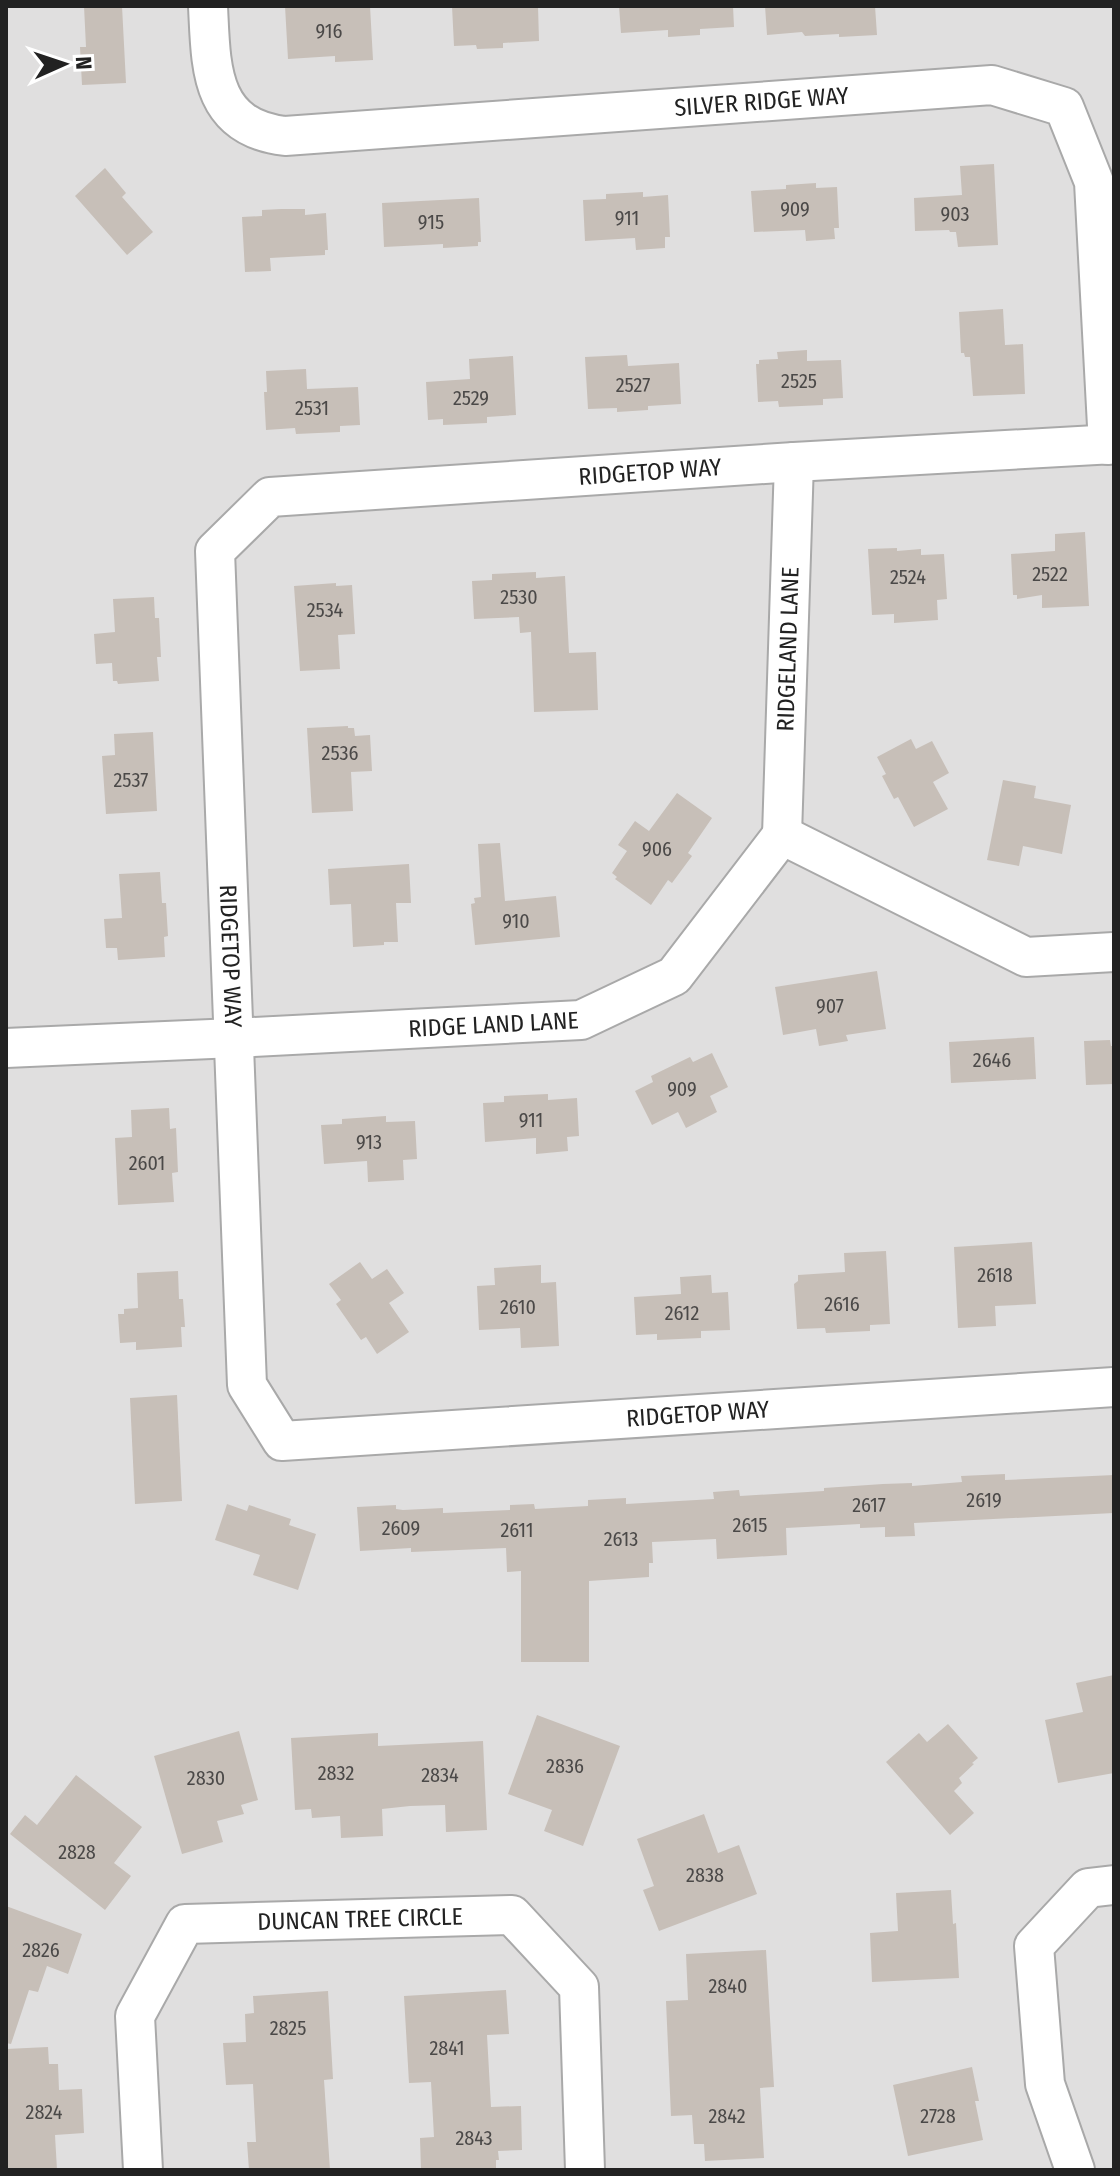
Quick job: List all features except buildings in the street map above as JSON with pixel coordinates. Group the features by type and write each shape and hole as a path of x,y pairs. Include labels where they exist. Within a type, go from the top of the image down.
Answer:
{"street":[{"name":"SILVER RIDGE WAY","path":"208,6 210,61 219,91 227,105 246,125 285,136 992,85 1064,107 1094,182 1111,445"},
{"name":"RIDGETOP WAY","path":"1111,445 794,462 270,497 215,551 247,1385 282,1441 1114,1387"},
{"name":"RIDGELAND LANE","path":"782,835 794,462"},
{"path":"782,835 1026,957 1114,952"},
{"name":"RIDGE LAND LANE","path":"6,1048 581,1020 674,976 782,835"},
{"path":"1075,2170 1045,2084 1034,1946 1088,1888 1114,1885"},
{"name":"DUNCAN TREE CIRCLE","path":"143,2170 135,2016 185,1924 512,1915 579,1987 585,2170"}],"shaded area":[{"path":"6,6 189,6 196,81 210,112 222,126 990,102 1049,120 1075,186 1089,429 268,480 201,540 215,1023 6,1031"},
{"path":"227,6 1114,6 1114,218 1082,101 286,119 257,112 243,96 229,59"},
{"path":"1114,461 1114,935 1031,940 801,826 813,478"},
{"path":"775,480 764,830 661,963 575,1004 252,1021 234,557 278,513"},
{"path":"788,857 1114,969 1114,1370 293,1423 266,1380 253,1054 581,1036"},
{"path":"216,1056 266,1448 1114,1403 1114,1868 1020,1936 1056,2170 603,2170 598,1987 527,1905 184,1908 116,2017 124,2170 6,2170 6,1064"},
{"path":"1114,1902 1114,2170 1095,2170 1063,2081 1053,1952 1097,1904"},
{"path":"503,1932 561,1993 566,2170 161,2170 154,2019 196,1941"}]}
